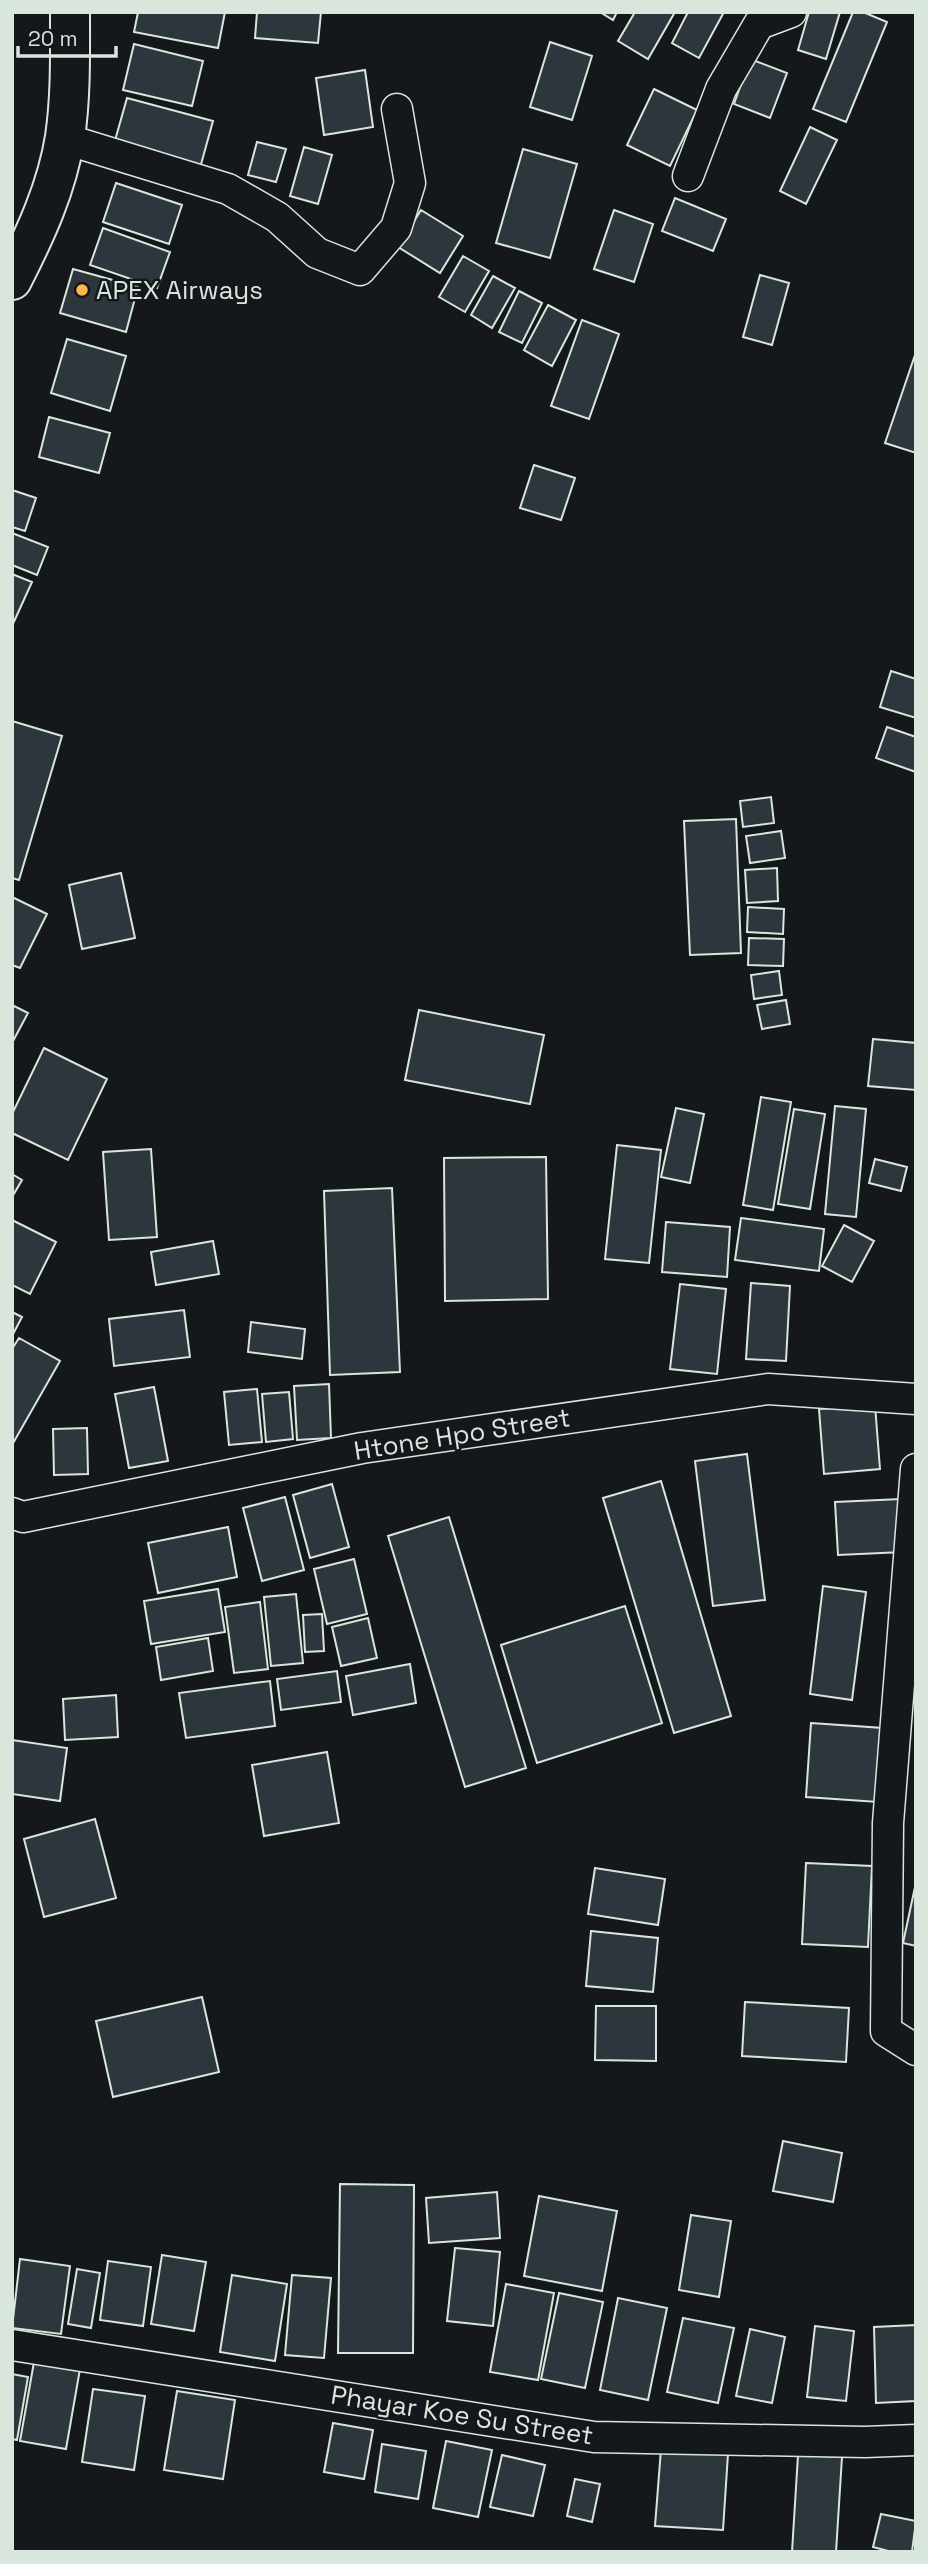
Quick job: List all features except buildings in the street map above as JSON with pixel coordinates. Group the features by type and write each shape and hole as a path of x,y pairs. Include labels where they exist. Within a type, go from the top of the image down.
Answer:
{"main road":[{"path":"12,280 41,222 65,139 70,12"}],"street":[{"path":"688,176 748,18 791,12"},
{"path":"65,139 228,189 277,217 317,253 360,270 396,228 410,183 397,109"},
{"name":"Htone Hpo Street","path":"12,1514 23,1517 362,1448 768,1390 916,1399"},
{"path":"916,1469 888,1823 886,2031 916,2050"},
{"name":"Phayar Koe Su Street","path":"12,2345 594,2437 865,2442 916,2440"}],"place":[{"name":"APEX Airways","path":"82,290"}]}
